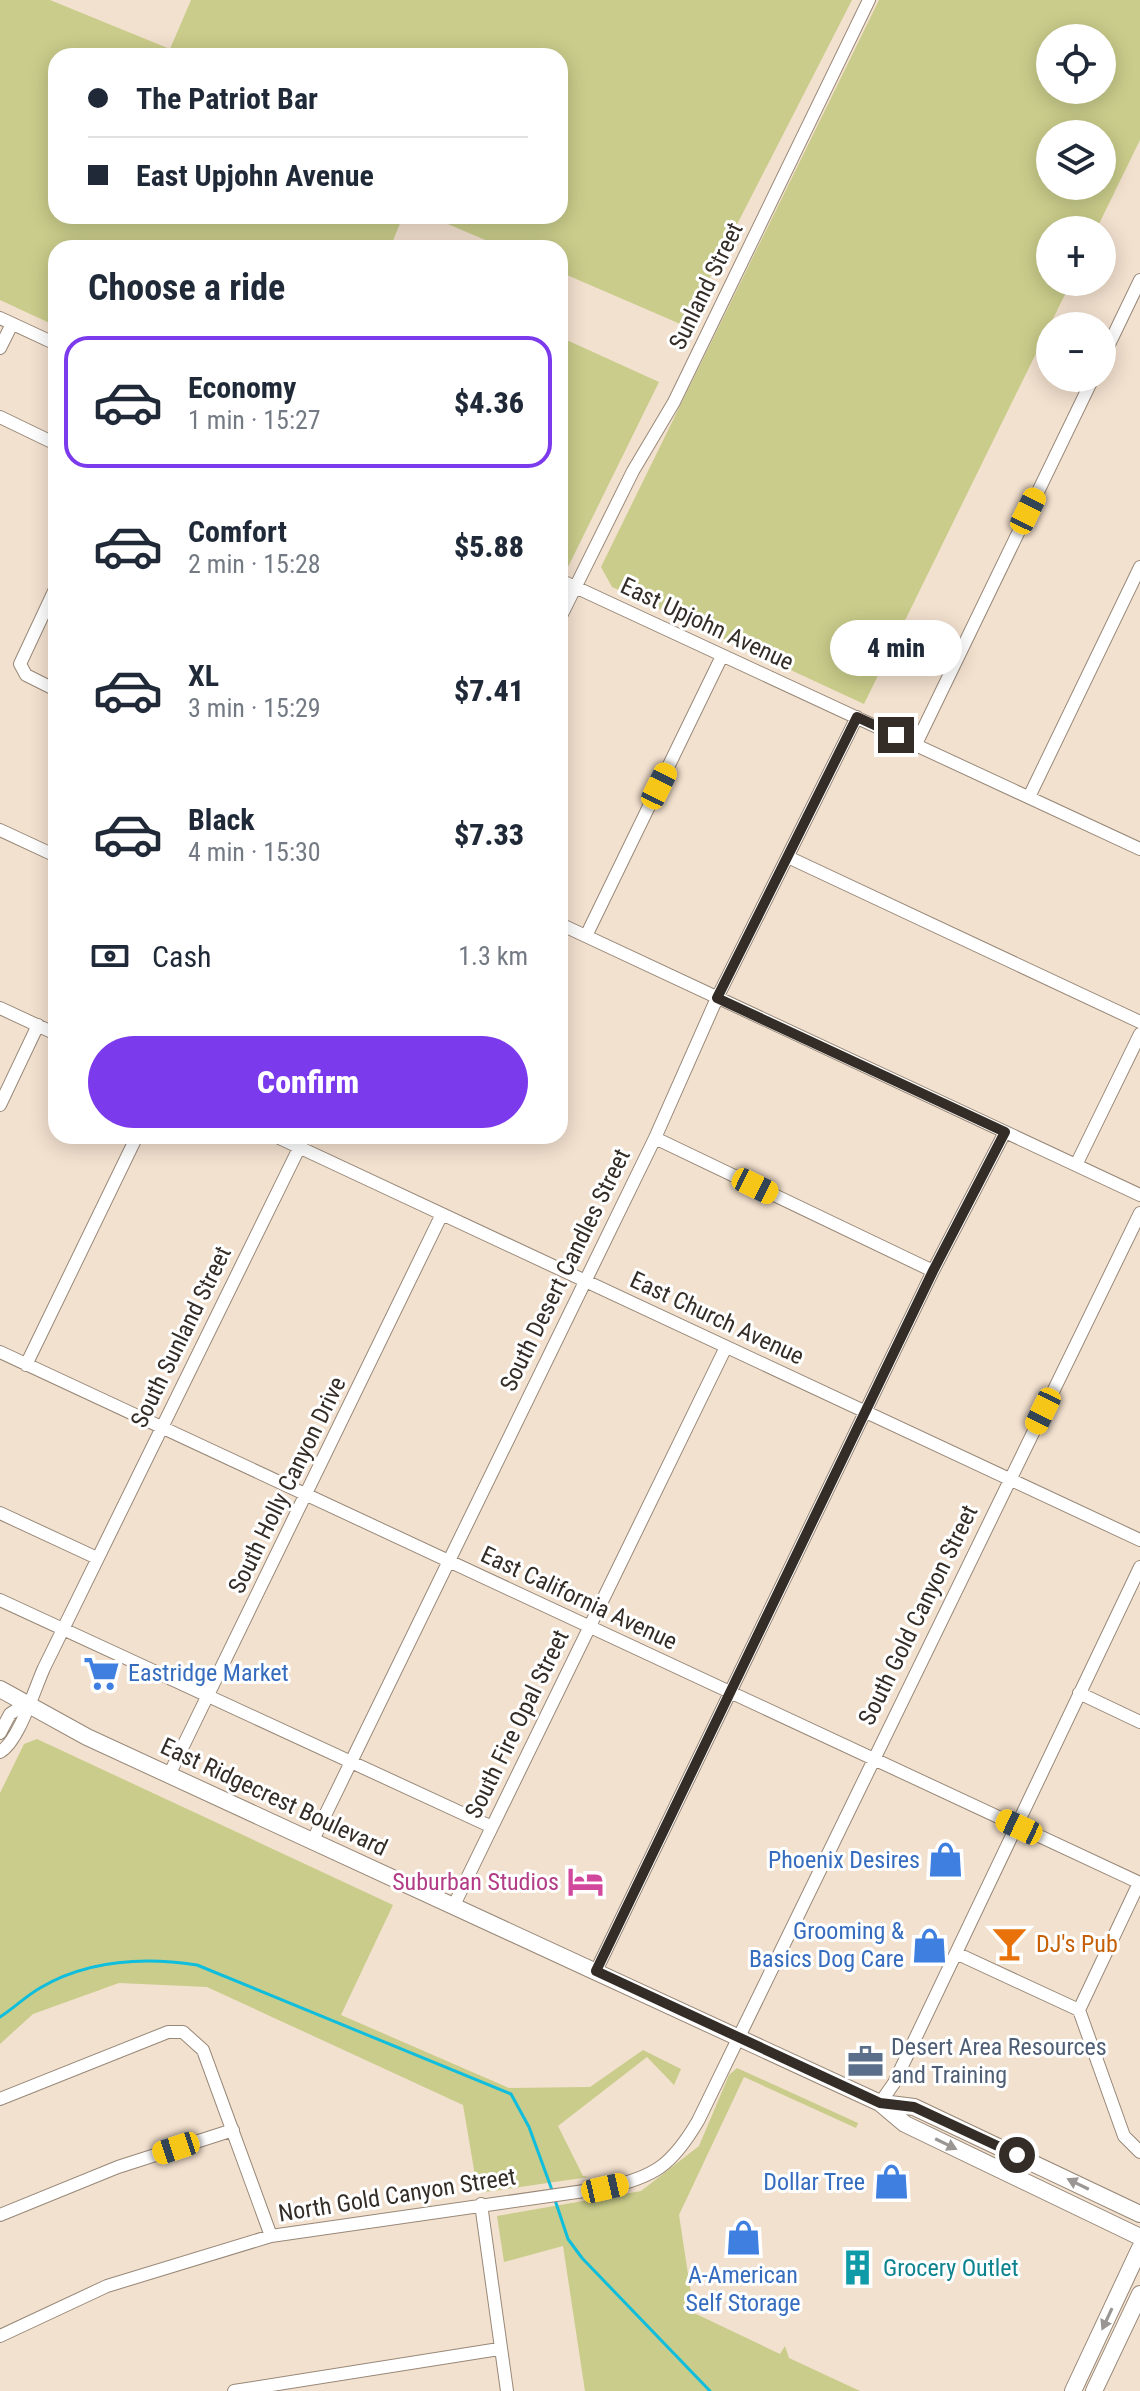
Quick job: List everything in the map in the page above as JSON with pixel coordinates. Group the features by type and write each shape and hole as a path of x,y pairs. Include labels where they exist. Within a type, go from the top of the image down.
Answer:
{"main road":[{"name":"East Ridgecrest Boulevard","path":"0,1689 41,1714 169,1775 880,2103 905,2124 1140,2237"},
{"name":"East Ridgecrest Boulevard","path":"880,2103 914,2107 1140,2214"},
{"path":"1073,2391 1140,2248"},
{"path":"1094,2391 1140,2294"}],"street":[{"name":"Sunland Street","path":"575,587 633,471 674,402 869,0"},
{"path":"1116,330 1140,280"},
{"path":"0,348 6,321 48,340"},
{"path":"916,744 1086,392"},
{"path":"0,417 48,440"},
{"path":"1029,797 1140,567"},
{"name":"East Upjohn Avenue","path":"568,584 1140,849"},
{"path":"568,601 575,587"},
{"path":"48,604 20,664 26,675 48,686"},
{"path":"586,936 722,656"},
{"name":"South Desert Candles Street","path":"312,1842 655,1138 717,998 790,858 857,717"},
{"path":"0,830 48,852"},
{"path":"790,858 1140,1022"},
{"path":"568,928 1140,1195"},
{"path":"0,1008 48,1030"},
{"path":"0,1105 38,1025"},
{"path":"1076,1165 1140,1034"},
{"path":"596,1971 933,1271 1005,1132"},
{"path":"655,1138 933,1271"},
{"path":"26,1365 133,1144"},
{"name":"South Sunland Street","path":"97,1558 301,1144"},
{"name":"East Church Avenue","path":"306,1144 442,1214 1140,1540"},
{"name":"South Gold Canyon Street","path":"738,2037 1140,1213"},
{"name":"South Holly Canyon Drive","path":"169,1775 442,1214"},
{"name":"South Fire Opal Street","path":"454,1905 726,1347"},
{"name":"East California Avenue","path":"0,1352 1140,1883"},
{"path":"0,1513 97,1558 9,1747 0,1752"},
{"path":"880,2103 894,2083 958,1954 1019,1827 1022,1812 1140,1567"},
{"path":"0,1600 492,1827"},
{"path":"1079,1693 1140,1722"},
{"path":"0,1733 10,1714 27,1703"},
{"path":"1140,1883 1079,2010 1124,2136 1140,2152"},
{"path":"958,1954 1079,2010"},
{"path":"0,2099 168,2032 183,2032 192,2036 205,2056 271,2236"},
{"name":"North Gold Canyon Street","path":"0,2336 107,2286 271,2236 605,2188 642,2178 664,2167 682,2148 738,2037"},
{"path":"0,2215 118,2167 233,2130"},
{"path":"481,2204 507,2391"},
{"path":"234,2391 499,2349"}],"green space":[{"path":"0,0 50,0 168,48 48,48 48,224 400,224 393,240 48,240 48,322 0,300"},
{"path":"191,0 852,0 685,326 568,275 568,240 485,240 448,224 568,224 568,48 170,48"},
{"path":"879,0 1140,0 1140,140 1116,189 1116,120 1036,120 1036,200 1111,200 1103,216 1036,216 1036,296 1064,296 1056,312 1036,312 1036,353 864,704 612,587 601,567"},
{"path":"568,341 659,382 568,567"},
{"path":"37,1739 393,1905 341,2015 509,2088 590,2087 643,2050 681,2069 674,2085 647,2057 558,2126 583,2176 589,2177 478,2193 463,2105 207,1987 119,1983 33,2014 0,2044 0,1793 24,1744"},
{"path":"737,2068 858,2123 856,2128 744,2077 679,2215 694,2313 780,2354 785,2346 789,2358 860,2391 585,2391 563,2246 504,2262 497,2216 641,2191 699,2146 729,2075"}],"waterway":[{"path":"0,2017 40,1988 77,1971 137,1961 197,1965 511,2094 529,2127 552,2190"},
{"path":"554,2197 568,2239 582,2258 710,2391"}],"place":[{"name":"Eastridge Market","path":"102,1673"},
{"name":"Phoenix Desires","path":"946,1860"},
{"name":"Suburban Studios","path":"585,1882"},
{"name":"DJ's Pub","path":"1010,1944"},
{"name":"Grooming & Basics Dog Care","path":"930,1945"},
{"name":"Desert Area Resources and Training","path":"865,2061"},
{"name":"Dollar Tree","path":"891,2182"},
{"name":"A-American Self Storage","path":"743,2238"},
{"name":"Grocery Outlet","path":"857,2268"}],"route":[{"path":"896,735 857,717 790,858 717,998 1005,1132 933,1271 859,1431 596,1971 880,2103 914,2107 1017,2155"}]}
